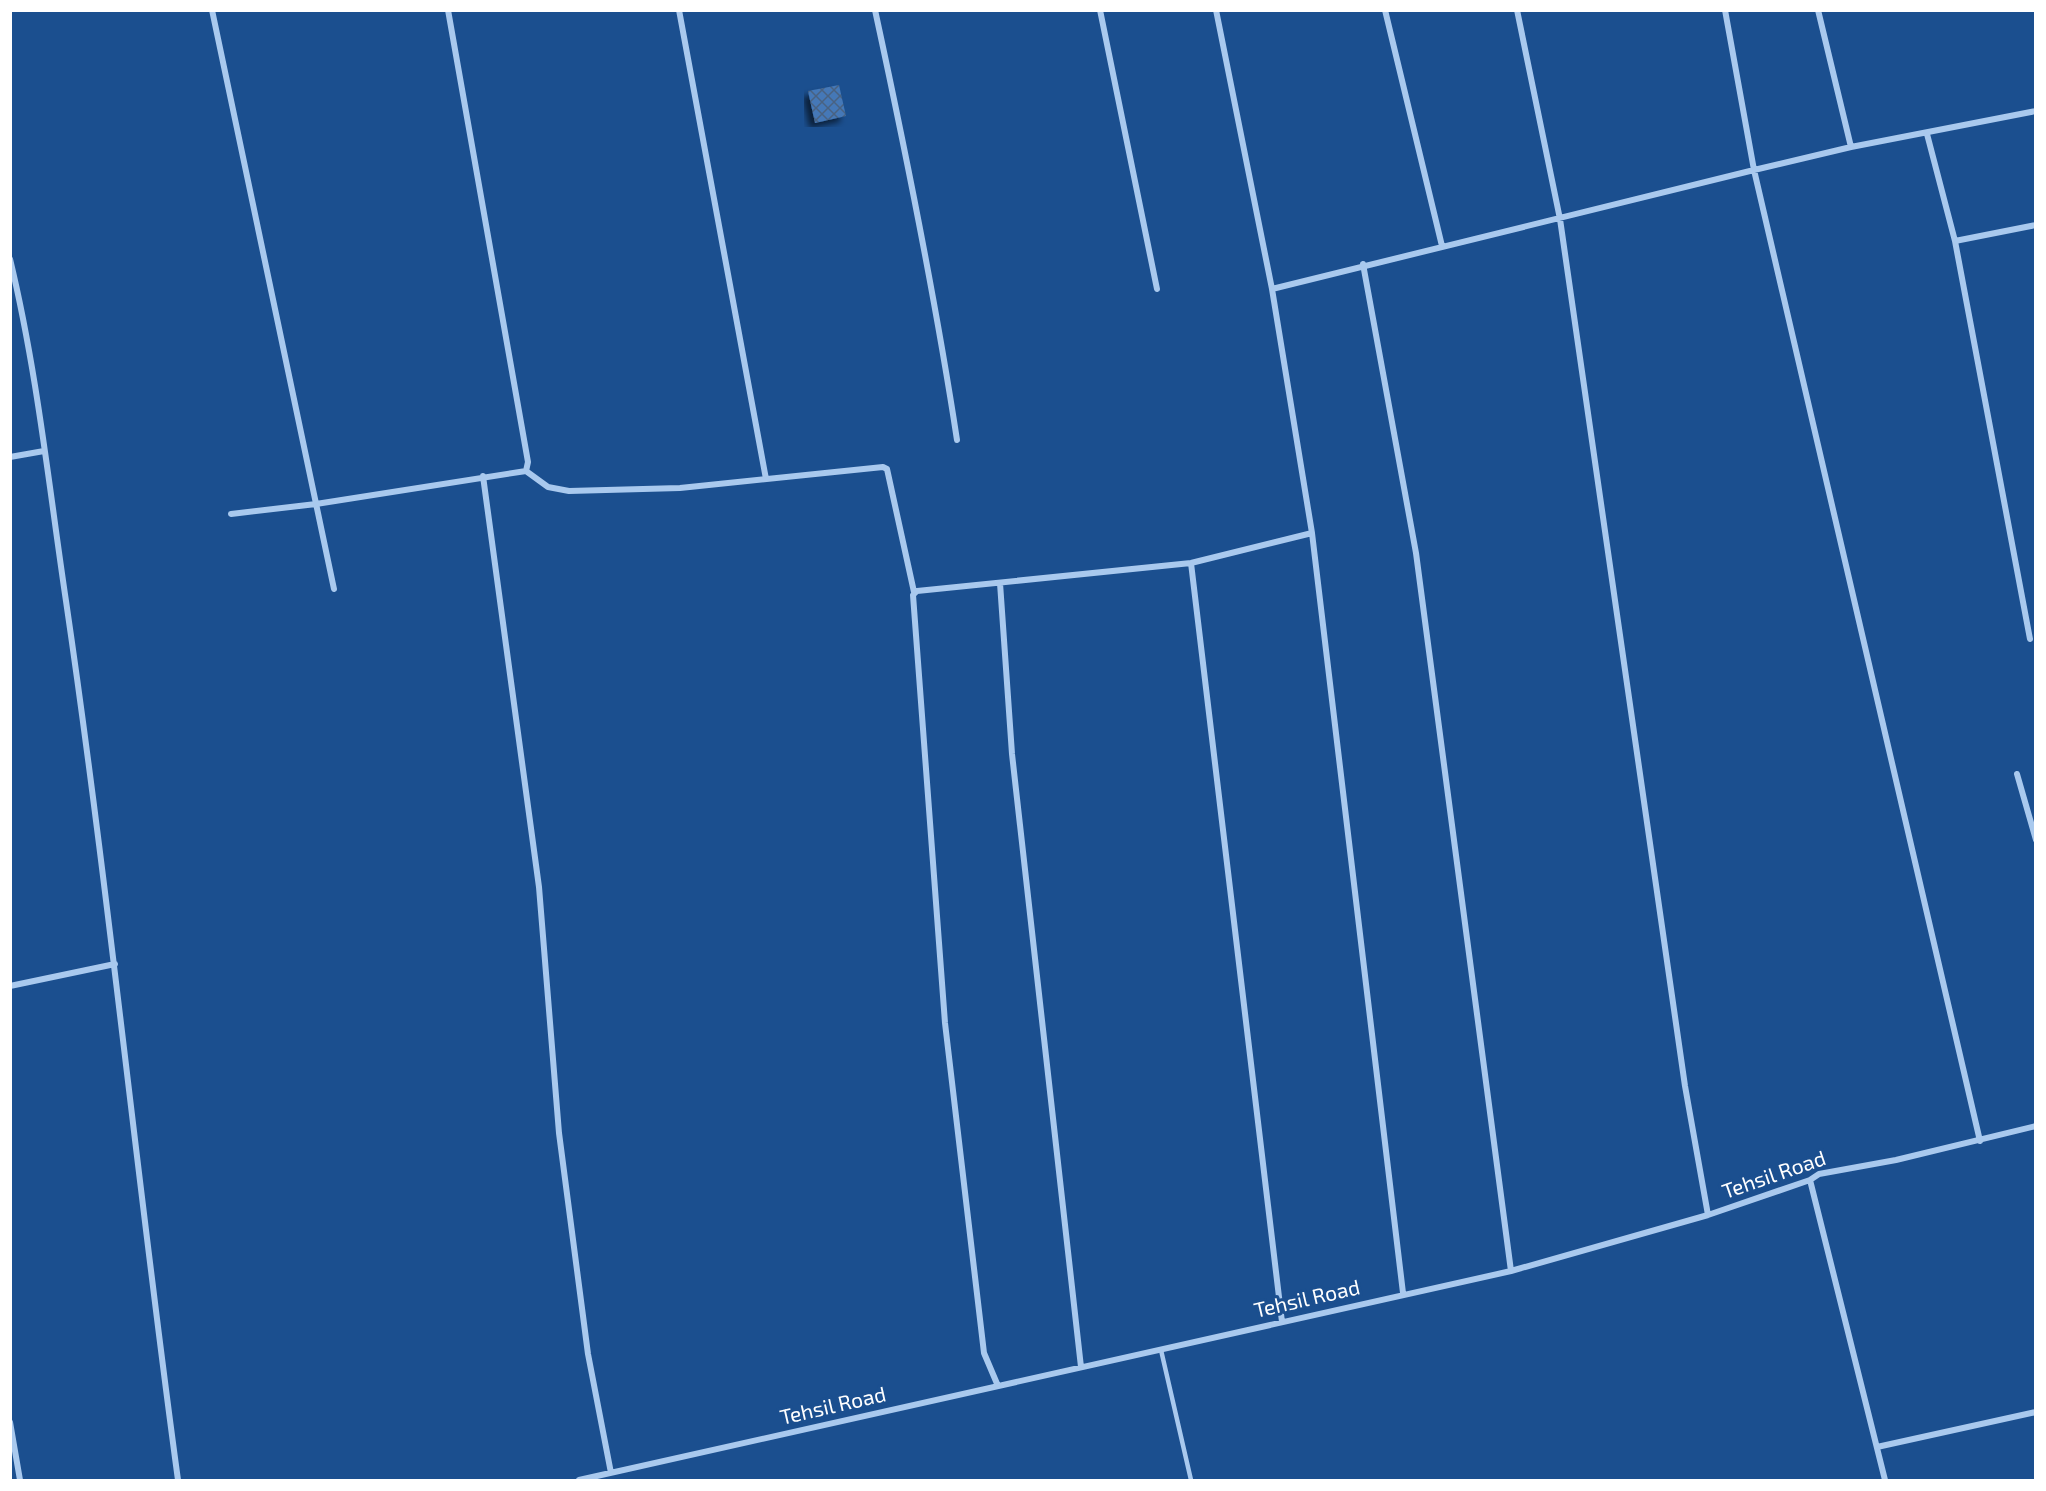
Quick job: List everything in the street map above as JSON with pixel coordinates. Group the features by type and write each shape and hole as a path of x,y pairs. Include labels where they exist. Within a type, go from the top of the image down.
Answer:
{"street":[{"path":"212,10 334,590"},
{"path":"448,10 528,462 526,471"},
{"path":"679,10 766,479"},
{"path":"875,10 913,185 941,334 957,440"},
{"path":"1100,10 1157,289"},
{"path":"1216,10 1272,289 1312,533 1403,1293"},
{"path":"1385,10 1442,246"},
{"path":"1517,10 1560,219 1685,1086 1708,1215"},
{"path":"1725,10 1754,170 1980,1141"},
{"path":"1818,10 1851,147"},
{"path":"1272,289 1363,264 1560,219 1851,147 2036,111"},
{"path":"1927,134 1955,242 2030,639"},
{"path":"1955,242 2036,225"},
{"path":"10,259 26,322 115,964 177,1480"},
{"path":"1363,264 1416,553 1511,1271"},
{"path":"10,457 44,451"},
{"path":"231,514 316,504 526,471 548,487 569,491 680,488 874,467 887,469 914,592 945,1023 984,1353 998,1386"},
{"path":"483,476 539,887 559,1132 588,1354 611,1473"},
{"path":"914,592 1191,563 1312,533"},
{"path":"1191,563 1282,1323"},
{"path":"1000,583 1012,754 1081,1367"},
{"path":"2017,774 2036,840"},
{"path":"10,986 115,964"},
{"name":"Tehsil Road","path":"579,1480 1282,1323 1403,1293 1511,1271 1708,1215 1810,1180 1819,1174 1980,1141 2036,1126"},
{"path":"1810,1180 1885,1480"},
{"path":"1877,1447 2036,1412"},
{"path":"10,1422 20,1480"}],"lane":[{"path":"1161,1350 1191,1480"}],"building":[{"path":"839,85 846,116 815,123 808,91"}]}
